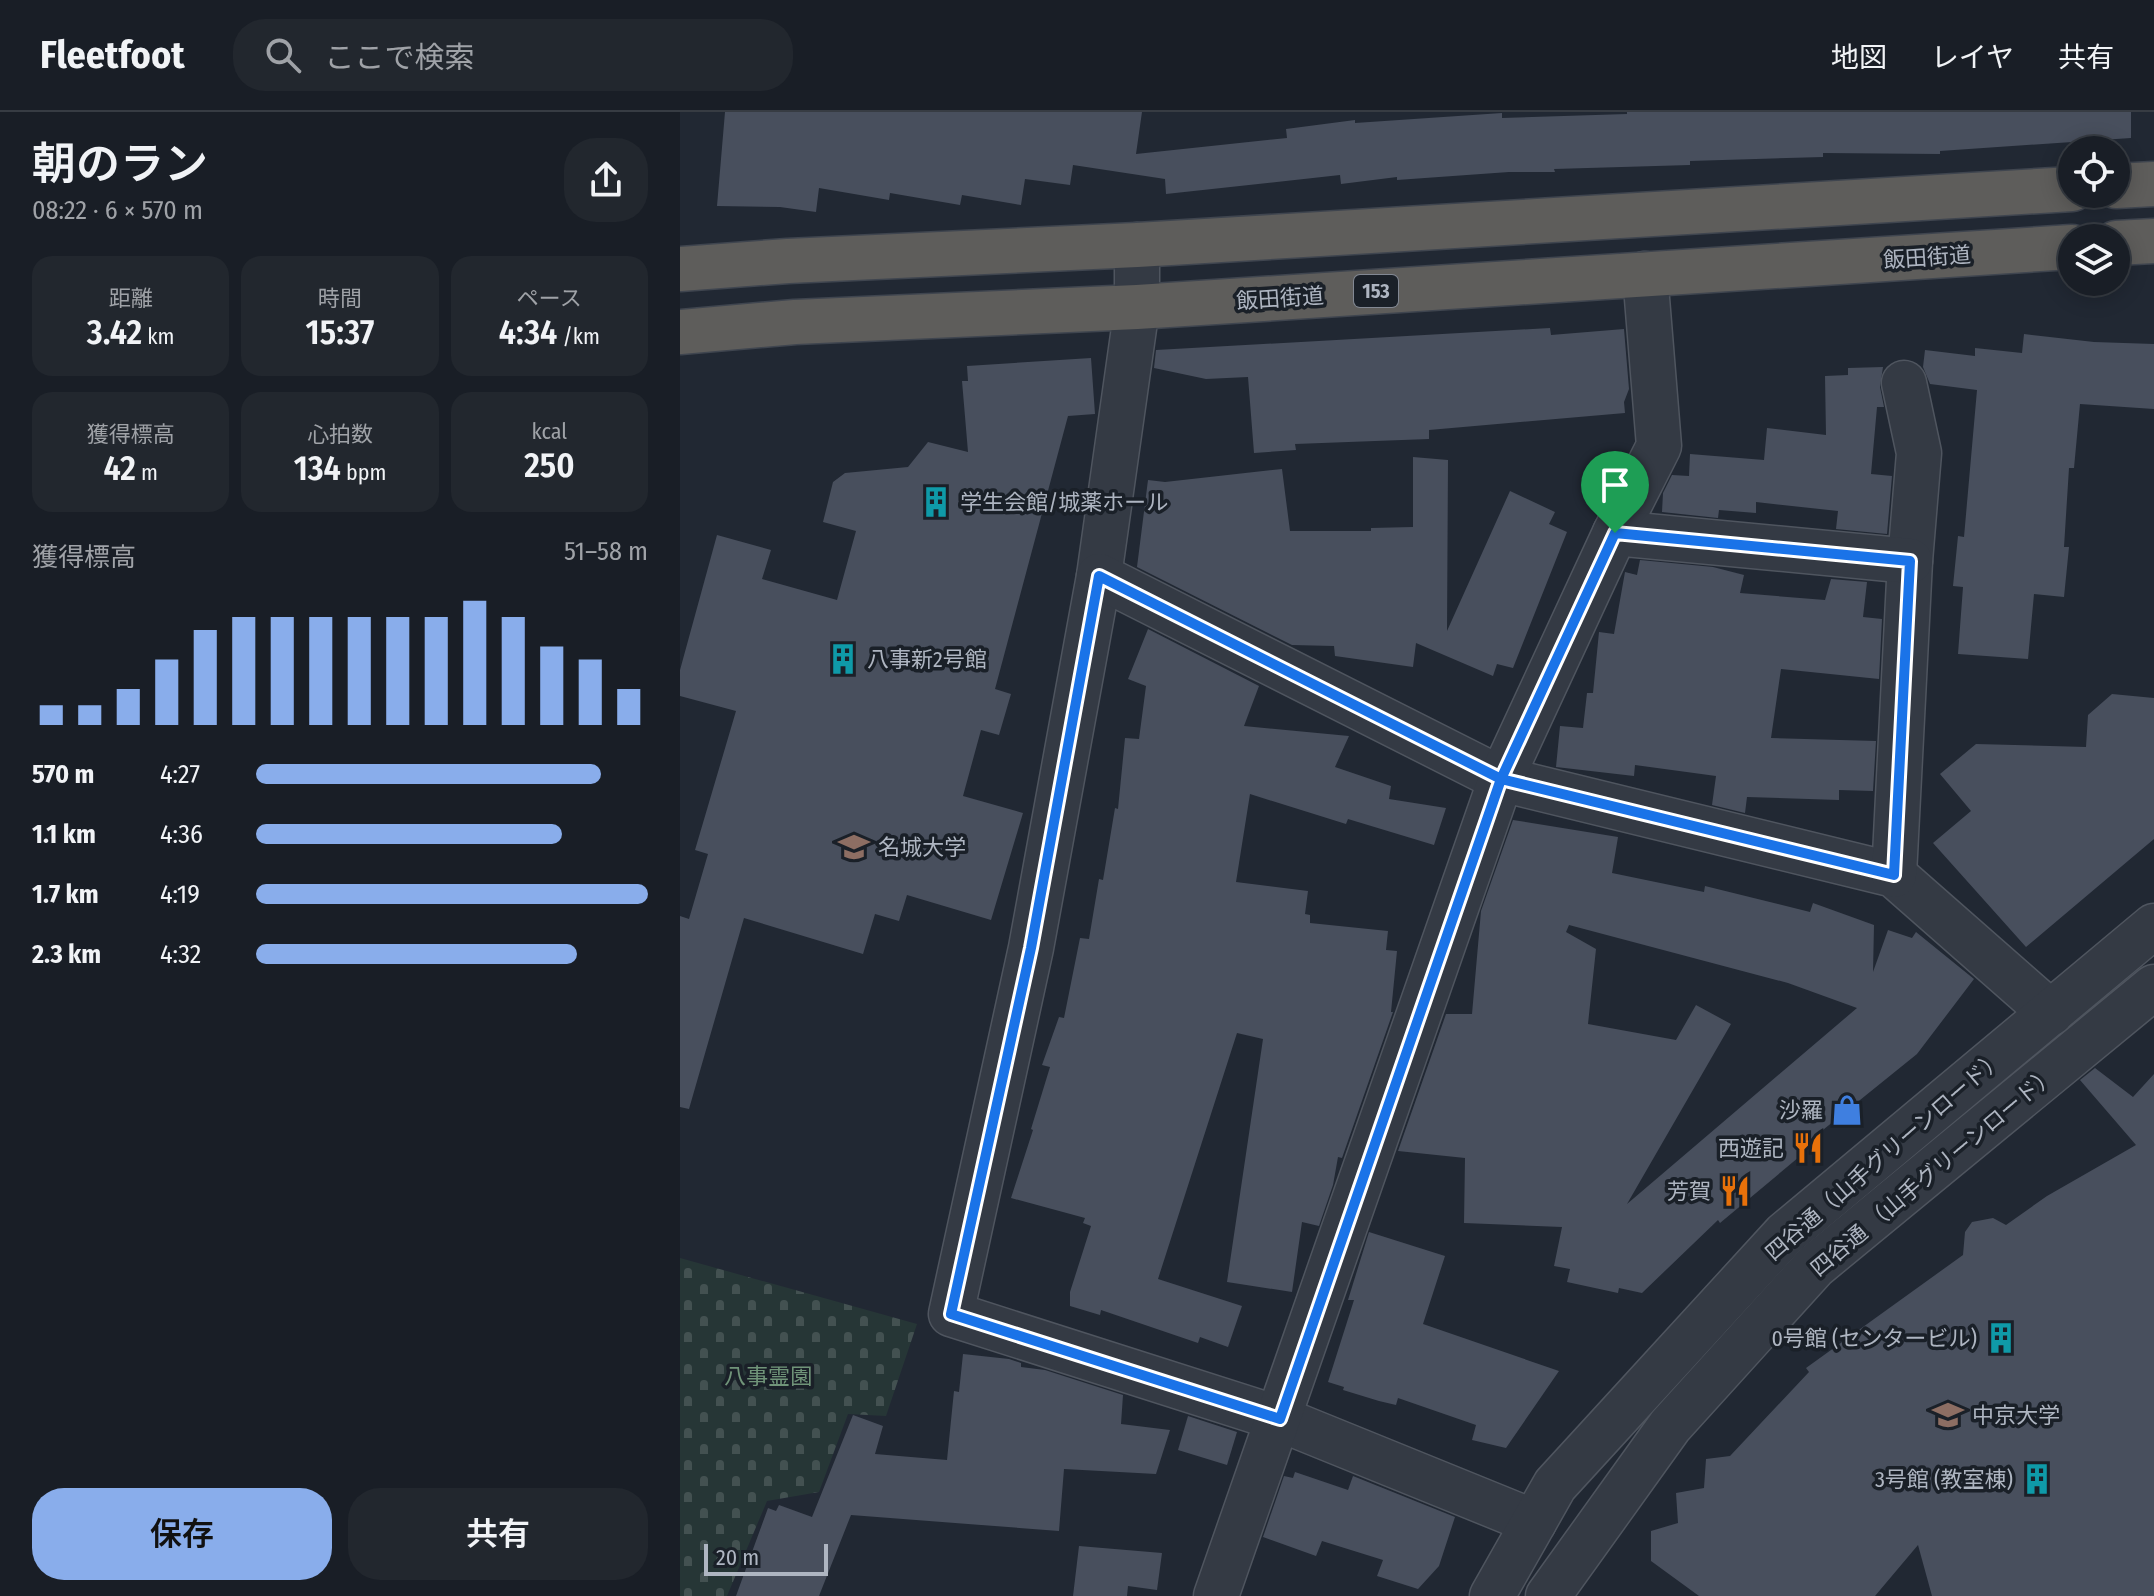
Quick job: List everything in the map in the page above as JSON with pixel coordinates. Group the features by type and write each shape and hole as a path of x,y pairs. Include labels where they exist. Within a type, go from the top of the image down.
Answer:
{"highway":[{"path":"2130,185 2154,184"},
{"path":"680,269 2058,190"},
{"path":"2130,242 2154,241"},
{"name":"飯田街道","path":"680,332 795,322 1137,307 2058,248"}],"street":[{"path":"1137,245 1137,307 1099,576 1031,948 951,1314 1280,1419 1534,1522"},
{"path":"1216,1596 1501,779 1615,533 1659,446 1645,274"},
{"path":"1894,875 1910,561 1919,453 1904,383"},
{"path":"1615,533 1910,561"},
{"path":"1099,576 1501,779 1894,875 2051,1013"},
{"name":"四谷通（山手グリーンロード）","path":"1492,1596 1555,1485 1785,1234 2154,926"},
{"name":"四谷通 （山手グリーンロード）","path":"1548,1596 1670,1426 1815,1266 2154,987"}],"green space":[{"name":"八事霊園","path":"680,1258 917,1324 886,1416 848,1414 819,1492 767,1501 727,1596 680,1596"}],"building":[{"path":"725,112 1142,112 1136,154 1287,138 1286,129 1355,120 1355,123 1502,113 1502,118 1627,112 2131,112 2131,138 2058,136 2058,143 1940,151 1940,154 1823,153 1823,157 1690,161 1690,165 1554,169 1555,172 1397,180 1397,177 1341,184 1340,175 1166,194 1165,179 1073,165 1070,185 1025,179 1021,205 962,195 960,205 890,193 889,200 819,188 816,212 780,207 717,206"},
{"path":"1550,328 1551,335 1624,329 1629,389 1624,402 1625,413 1429,430 1429,439 1295,444 1296,450 1254,453 1248,377 1206,379 1154,368 1156,350"},
{"path":"2024,334 2094,342 2154,344 2154,409 2080,404 2074,468 2069,468 2064,547 2069,547 2064,597 2034,594 2028,659 1958,654 1963,587 1953,586 1958,536 1964,537 1977,390 1930,384 1923,367 1925,350 1975,356 1975,348 2022,353"},
{"path":"1091,358 1095,414 1068,416 995,689 1011,694 999,735 981,730 963,796 1023,813 991,920 907,895 899,921 875,914 863,954 744,918 689,1109 680,1107 680,916 689,919 708,854 695,850 736,711 680,696 680,670 717,535 771,550 762,579 837,600 856,531 823,522 833,482 845,473 908,467 928,442 968,452 962,381 968,381 967,366"},
{"path":"1883,367 1880,387 1884,407 1877,407 1871,474 1892,476 1887,534 1836,529 1838,511 1756,502 1756,513 1719,510 1718,518 1662,512 1663,493 1672,475 1689,476 1690,454 1764,460 1767,428 1826,435 1825,376 1848,375 1848,368"},
{"path":"1413,457 1448,460 1447,631 1510,491 1555,512 1549,524 1567,532 1513,668 1497,664 1493,676 1416,643 1413,667 1335,656 1334,646 1292,645 1137,567 1148,480 1165,482 1282,469 1290,531 1371,531 1371,528 1413,527"},
{"path":"1640,560 1713,567 1744,575 1740,593 1825,600 1831,579 1867,582 1863,617 1882,619 1879,679 1781,669 1771,738 1876,741 1873,791 1839,790 1839,800 1747,797 1745,813 1712,805 1716,776 1635,765 1634,776 1556,767 1560,726 1583,728 1587,693 1593,693 1599,632 1614,634 1625,572 1637,575"},
{"path":"1148,629 1259,686 1244,726 1349,736 1335,767 1391,786 1389,799 1446,808 1434,845 1348,819 1346,824 1250,794 1236,882 1308,891 1305,914 1310,915 1310,923 1388,931 1386,950 1397,951 1393,1012 1342,1158 1338,1157 1333,1185 1319,1226 1302,1222 1292,1292 1227,1282 1263,1039 1237,1033 1158,1279 1242,1306 1228,1347 1200,1337 1198,1343 1101,1310 1100,1315 1070,1306 1070,1292 1091,1226 1083,1223 1085,1218 1011,1198 1050,1067 1042,1065 1059,1017 1064,1018 1080,938 1089,939 1099,879 1103,880 1115,808 1118,809 1125,738 1139,739 1146,686 1128,679"},
{"path":"2112,694 2154,698 2154,839 2026,947 1933,843 1971,811 1940,774 1976,744 2086,747 2088,715"},
{"path":"1513,820 1618,837 1612,873 1704,892 1705,886 1810,912 1813,903 1874,925 1873,972 1888,930 1912,938 1916,932 1974,979 1917,1054 1808,1142 1811,1147 1720,1223 1718,1220 1642,1293 1619,1288 1618,1293 1567,1282 1570,1269 1554,1266 1562,1227 1464,1223 1465,1158 1398,1151 1446,1014 1472,1014 1481,911","holes":["1569,925 1788,983 1857,1008 1627,1204 1731,1024 1696,1005 1676,1040 1588,1024 1596,949 1566,932"]},
{"name":"中京大学","path":"2095,1068 2133,1097 2154,1074 2154,1596 1932,1596 1918,1545 1875,1596 1699,1596 1651,1561 1651,1531 1678,1523 1676,1493 1704,1488 1706,1459 1730,1456 1809,1372 1806,1368 1963,1255 1965,1232 1972,1222 1993,1218 2006,1225 2047,1196 2136,1145 2080,1080"},
{"path":"1369,1232 1445,1256 1423,1324 1559,1371 1506,1448 1472,1440 1476,1425 1398,1398 1396,1405 1343,1390 1344,1387 1328,1382 1354,1300 1348,1300"},
{"path":"963,1354 1009,1359 1021,1363 1021,1367 1045,1370 1123,1395 1121,1424 1170,1430 1156,1474 1064,1469 1059,1531 851,1515 819,1596 736,1596 768,1508 776,1511 779,1505 812,1517 853,1415 883,1426 875,1454 947,1460 954,1391 959,1392"},
{"path":"1188,1416 1237,1432 1227,1465 1178,1450"},
{"path":"1295,1472 1348,1490 1353,1476 1455,1517 1439,1566 1418,1589 1377,1576 1383,1560 1322,1541 1316,1556 1263,1537 1284,1476 1293,1478"},
{"path":"1079,1546 1162,1553 1157,1590 1128,1586 1127,1596 1073,1596"}],"place":[{"name":"学生会館/城薬ホール","path":"936,502"},
{"name":"八事新2号館","path":"843,659"},
{"name":"名城大学","path":"854,847"},
{"name":"沙羅","path":"1847,1110"},
{"name":"西遊記","path":"1808,1148"},
{"name":"芳賀","path":"1735,1191"},
{"name":"0号館 (センタービル)","path":"2001,1338"},
{"name":"中京大学","path":"1948,1415"},
{"name":"3号館 (教室棟)","path":"2037,1479"}],"route":[{"path":"1615,533 1501,779 1099,576 1031,948 951,1314 1280,1419 1501,779 1894,875 1910,561 1615,533"}]}
